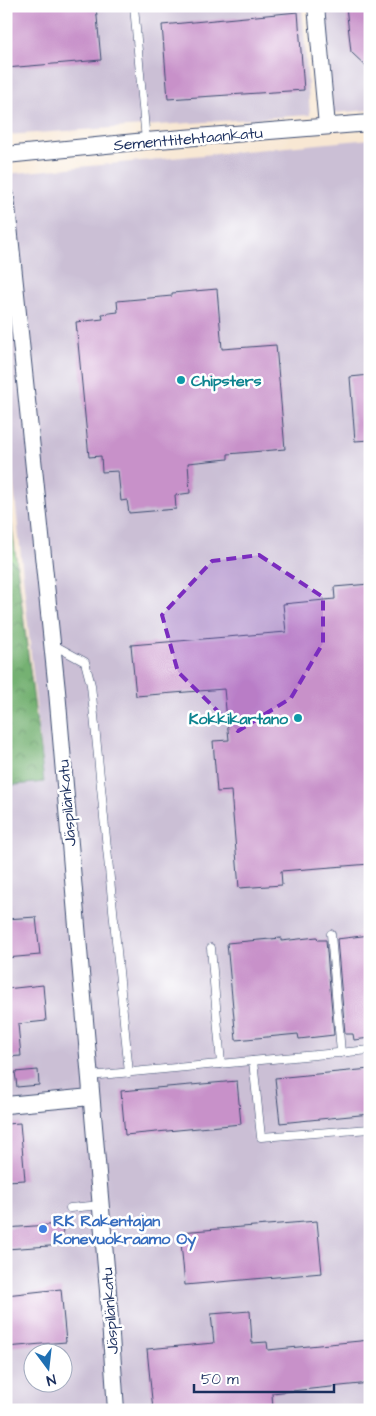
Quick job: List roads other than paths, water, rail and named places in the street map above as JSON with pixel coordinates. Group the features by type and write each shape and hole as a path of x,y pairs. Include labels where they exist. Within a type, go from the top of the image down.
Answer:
{"street":[{"path":"316,6 327,126"},
{"name":"Sementtitehtaankatu","path":"6,155 146,141 370,123"},
{"name":"Jäspilänkatu","path":"6,197 52,644 116,1410"},
{"path":"6,1105 91,1097"}],"lane":[{"path":"134,6 146,141"},
{"path":"52,644 85,662 91,685 128,1073"},
{"path":"331,934 341,1052"},
{"path":"211,948 221,1064"},
{"path":"89,1076 370,1050"},
{"path":"253,1061 261,1137 370,1129"},
{"path":"70,1208 100,1205"}],"place":[{"name":"Chipsters","path":"181,380"},
{"name":"Kokkikartano","path":"298,718"},
{"name":"RK Rakentajan Konevuokraamo Oy","path":"43,1229"}]}
